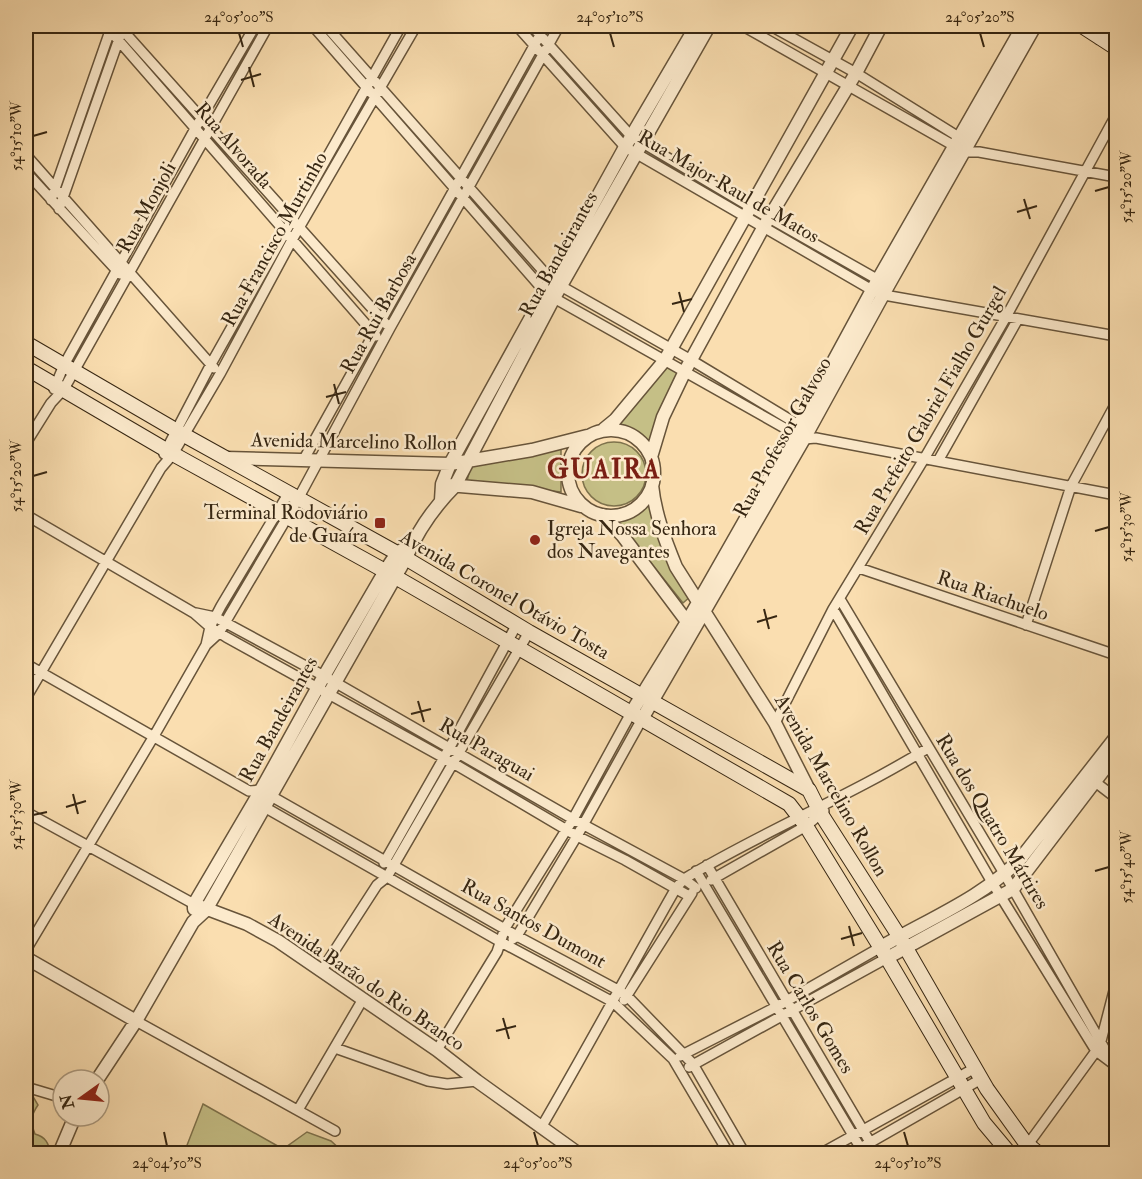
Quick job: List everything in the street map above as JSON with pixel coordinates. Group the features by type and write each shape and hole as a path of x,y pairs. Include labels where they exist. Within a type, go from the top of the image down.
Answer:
{"main road":[{"path":"1082,26 1116,48"},
{"path":"1100,38 1106,31 1116,27"},
{"name":"Avenida Coronel Otávio Tosta","path":"26,343 180,433 401,556 529,632 809,790"},
{"name":"Avenida Coronel Otávio Tosta","path":"26,368 789,804"},
{"path":"437,602 449,584"},
{"path":"573,679 581,661"},
{"path":"743,778 752,758"},
{"name":"Avenida Marcelino Rollon","path":"809,790 902,942 978,1074 1030,1150"},
{"name":"Avenida Marcelino Rollon","path":"789,804 803,821 884,952 984,1123 1010,1154"}],"street":[{"name":"Rua Monjoli","path":"26,443 51,403 119,267 195,128 255,26"},
{"name":"Rua Monjoli","path":"68,368 128,275 267,26"},
{"path":"313,26 380,86 512,236 553,290 692,360 804,434"},
{"path":"326,26 366,87 504,244 553,290 665,360 804,434 1116,495"},
{"name":"Rua Francisco Murtinho","path":"26,698 161,468 180,433 211,364 401,26"},
{"name":"Rua Francisco Murtinho","path":"180,433 220,374 292,240 416,26"},
{"name":"Rua Major Raul de Matos","path":"517,26 582,99 633,145 687,183 747,212 884,289 1006,317 1116,336"},
{"name":"Rua Major Raul de Matos","path":"532,26 591,91 633,145 694,174 747,212"},
{"name":"Rua Rui Barbosa","path":"304,459 462,179 545,26"},
{"name":"Rua Rui Barbosa","path":"206,645 219,633 255,572 293,496 318,459 559,26"},
{"name":"Rua Bandeirantes","path":"686,54 696,26"},
{"name":"Rua Bandeirantes","path":"441,500 442,484 450,464 489,407 633,145 686,54 709,26"},
{"path":"743,26 848,87 965,146 1116,177"},
{"path":"771,26 856,73 965,146"},
{"path":"585,508 574,495 568,480 568,463 575,448 587,436 604,429 615,420 665,360 831,59 852,26"},
{"path":"651,457 663,417 685,371 766,223 848,87 881,26"},
{"name":"Rua Professor Galvoso","path":"437,1050 497,952 504,944 517,936 577,836 637,716 690,627 698,601 742,537 804,434 856,331 884,289 923,213 965,146 1001,76 1023,26"},
{"name":"Rua Professor Galvoso","path":"1001,76 1035,26"},
{"path":"59,209 119,39 115,27"},
{"path":"51,200 82,111 115,27"},
{"name":"Rua Alvorada","path":"115,27 161,81 195,128 382,343"},
{"name":"Rua Alvorada","path":"119,39 211,128 390,328"},
{"path":"238,54 249,60"},
{"path":"582,99 591,91"},
{"path":"82,111 92,115"},
{"path":"497,114 507,119"},
{"name":"Rua Prefeito Gabriel Fialho Gurgel","path":"775,723 834,609 1006,317 1116,115"},
{"path":"415,143 422,135"},
{"path":"328,154 338,161"},
{"path":"26,155 55,188 89,234 119,267 138,283 220,374"},
{"path":"26,172 59,209 89,234"},
{"path":"687,183 694,174"},
{"path":"156,201 166,207"},
{"path":"504,244 512,236"},
{"path":"417,257 426,263"},
{"name":"Rua Prefeito Gabriel Fialho Gurgel","path":"938,461 1018,319"},
{"path":"231,329 241,336"},
{"path":"339,395 350,401"},
{"path":"1026,626 1071,486 1116,403"},
{"path":"955,404 967,410"},
{"name":"Rua Bandeirantes","path":"193,922 194,904 296,738 390,574 441,500 455,486 489,407"},
{"path":"442,484 532,492 603,515 619,515 633,510 645,499 652,485 654,471 651,457 640,441 623,431 604,429"},
{"name":"Avenida Marcelino Rollon","path":"226,458 450,464 532,450 587,436"},
{"name":"Avenida Marcelino Rollon","path":"652,485 654,504 676,567 775,723 809,790"},
{"name":"Rua Rui Barbosa","path":"26,950 206,645 210,627 245,565 283,514"},
{"name":"Rua Paraguai","path":"26,515 194,613 219,633 387,726 566,830 689,896"},
{"path":"603,515 622,535 690,627"},
{"name":"Rua Professor Galvoso","path":"690,627 706,612 742,537"},
{"path":"245,565 255,572"},
{"name":"Rua Riachuelo","path":"859,568 1116,655"},
{"name":"Rua dos Quatro Mártires","path":"840,599 1005,875 1114,1064"},
{"name":"Rua dos Quatro Mártires","path":"834,609 993,884 1096,1051 1114,1064"},
{"name":"Rua Paraguai","path":"194,613 215,617 450,747 582,825 700,886"},
{"path":"448,761 459,753 513,646 517,624"},
{"path":"322,970 383,875 448,761 450,747 513,646 529,632"},
{"path":"266,659 272,648"},
{"name":"Rua Santos Dumont","path":"26,663 260,797 383,875 615,1004 673,1059 729,1154"},
{"path":"387,726 393,715"},
{"name":"Rua Professor Galvoso","path":"504,944 505,928 637,716"},
{"path":"902,942 1013,890 1020,883 1116,736"},
{"path":"543,1126 609,1011 627,996 689,896 700,886 756,855 832,802 928,748"},
{"path":"673,1059 776,1007 825,979 884,952 993,884 1005,875 1090,778 1116,754"},
{"path":"1090,778 1116,798"},
{"name":"Rua Bandeirantes","path":"105,1068 136,1021 193,922 206,910 260,797"},
{"name":"Rua Santos Dumont","path":"260,797 389,862 627,996 693,1064 745,1154"},
{"name":"Avenida Barão do Rio Branco","path":"26,812 194,904 247,924 278,940 437,1050 579,1154"},
{"path":"615,1004 618,990 676,888 684,879 750,842 803,821"},
{"path":"750,842 756,855"},
{"path":"625,860 629,850"},
{"name":"Rua Carlos Gomes","path":"706,865 877,1154"},
{"name":"Rua Carlos Gomes","path":"696,872 700,886 862,1151"},
{"path":"1037,954 1047,948"},
{"path":"681,1071 830,990 884,952"},
{"path":"26,958 335,1131"},
{"path":"825,979 830,990"},
{"path":"1030,1150 1096,1051 1101,1041 1116,983"},
{"path":"298,1110 363,999"},
{"path":"335,1048 428,1081 447,1084 477,1081"},
{"path":"850,1154 862,1151 870,1142 978,1074"},
{"path":"820,1154 863,1129 960,1084"},
{"path":"26,1087 51,1094"},
{"path":"58,1154 70,1128"}],"shaded area":[{"path":"664,365 678,372 649,443 618,426"},
{"path":"614,442 632,448 640,456 646,474 640,492 632,500 614,506 596,500 588,492 582,474 588,456 596,448"},
{"path":"561,447 561,492 467,481 472,461"},
{"path":"649,498 692,595 683,603 615,518 633,511"},
{"path":"26,1091 31,1093 38,1105 32,1119 35,1134 46,1141 51,1153 26,1153"},
{"path":"203,1104 283,1149 307,1132 331,1141 344,1153 184,1153"}],"place":[{"name":"Terminal Rodoviário de Guaíra","path":"380,523"},
{"name":"Igreja Nossa Senhora dos Navegantes","path":"535,540"}],"district":[{"name":"GUAIRA","path":"604,469"}]}
